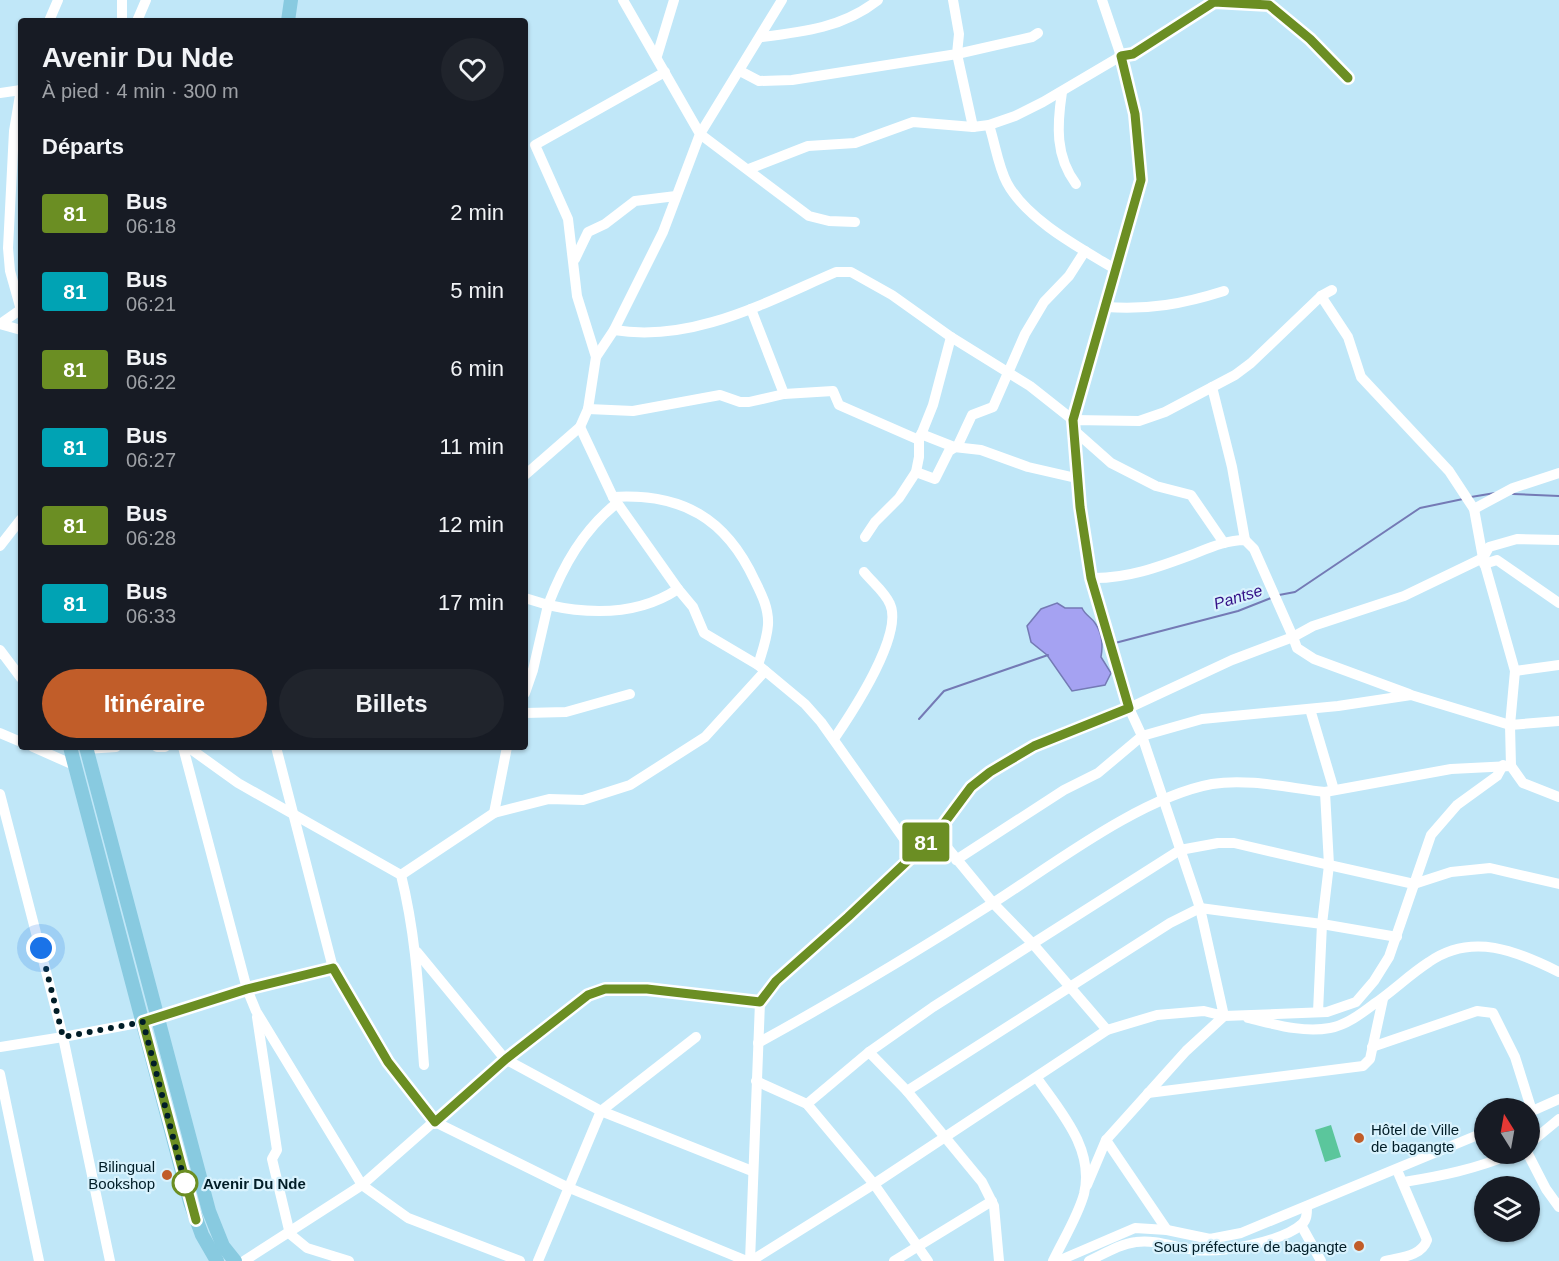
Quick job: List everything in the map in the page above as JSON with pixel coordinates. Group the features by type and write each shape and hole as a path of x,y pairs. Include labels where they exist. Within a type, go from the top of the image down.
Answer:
{"main road":[{"path":"288,18 291,0"},
{"path":"71,750 196,1220 217,1253 235,1261"},
{"path":"87,750 198,1167 217,1253"}],"street":[{"path":"50,18 58,0"},
{"path":"122,0 122,18"},
{"path":"138,18 146,0"},
{"path":"623,0 700,134 750,169 792,206 809,216 829,221 855,222"},
{"path":"657,56 674,0"},
{"path":"528,472 580,427 588,409 596,357 614,330 663,232 700,134 762,37 782,0"},
{"path":"762,37 825,28 855,15 878,0"},
{"path":"953,0 959,33 957,54 973,127"},
{"path":"1102,0 1121,56 1135,114 1142,170 1140,190 1115,269 1073,420 1076,432 1076,478 1091,578 1129,708 1142,736 1200,908 1224,1016"},
{"path":"750,169 808,146 855,143 913,122 973,127 989,125 1015,116 1062,92 1121,56 1133,54 1214,2 1269,5 1310,39 1348,78"},
{"path":"740,71 759,81 792,80 957,54 1032,37 1038,33"},
{"path":"596,357 577,296 568,219 535,145 665,72"},
{"path":"0,93 18,90"},
{"path":"1062,92 1058,137 1062,162 1076,184"},
{"path":"18,111 12,156 9,260 18,298"},
{"path":"989,125 1005,180 1012,191 1052,229 1115,269"},
{"path":"574,260 588,232 604,224 635,201 676,196"},
{"path":"0,219 11,222"},
{"path":"916,472 935,478 949,452 958,445 972,415 993,407 1007,371 1044,302 1069,276 1085,251"},
{"path":"614,330 642,334 663,333 693,327 751,309 836,272 851,272 892,295 1007,371 1073,420 1139,421 1165,412 1251,363 1321,296 1332,290"},
{"path":"1106,307 1138,309 1163,307 1224,291"},
{"path":"749,1261 874,1184 1107,1030 1157,1015 1204,1011 1224,1016 1318,1012 1344,1009 1356,1002 1374,981 1389,957 1431,835 1457,805 1507,766 1515,671 1483,561 1474,509 1449,471 1361,377 1348,337 1321,296"},
{"path":"751,309 784,394"},
{"path":"0,324 18,313"},
{"path":"0,324 18,329"},
{"path":"865,537 875,522 899,498 916,472 920,437 933,405 951,336"},
{"path":"1212,387 1233,467 1245,540 1254,549 1297,648 1314,659 1411,695 1510,724 1559,721"},
{"path":"588,409 633,411 720,395 740,402 749,402 784,394 833,391 839,405 920,437 954,447 981,450 1028,467 1076,478"},
{"path":"580,427 615,500 693,608 704,633 761,668 805,704 834,739 914,853"},
{"path":"1076,432 1111,464 1156,486 1191,495 1224,543"},
{"path":"1474,509 1513,488 1559,473"},
{"path":"401,875 494,813 549,799 583,800 630,785 705,737 761,668 768,623 766,605 750,569 732,541 719,527 701,514 678,503 645,497 615,500 566,561 548,605 528,684"},
{"path":"0,546 18,523"},
{"path":"1091,578 1110,579 1128,575 1224,543 1245,540"},
{"path":"1483,561 1489,547 1506,542 1559,540"},
{"path":"749,1261 760,1002 776,981 936,834 971,787 990,772 1034,746 1129,708 1232,660 1293,637 1313,626 1404,596 1483,561 1497,560 1559,603"},
{"path":"834,739 856,707 877,667 892,615 890,604 864,572"},
{"path":"528,599 576,611 605,612 644,606 662,600 678,589"},
{"path":"0,650 18,674"},
{"path":"1515,671 1559,665"},
{"path":"528,714 566,712 591,707 630,694"},
{"path":"956,860 1064,790 1098,773 1142,736 1202,719 1310,709 1411,695"},
{"path":"1310,709 1329,791 1329,865 1322,924 1318,1012"},
{"path":"0,733 18,741"},
{"path":"40,750 76,766"},
{"path":"184,750 247,989 256,1011 362,1185 408,1218 520,1261"},
{"path":"192,750 238,783 296,818 338,838 401,875 413,921 424,1065"},
{"path":"277,750 333,968 388,1062 435,1122 567,1187 749,1261"},
{"path":"494,813 506,750"},
{"path":"758,1043 831,1002 993,903 1089,840 1164,799 1209,784 1227,782 1329,791 1451,769 1507,766 1523,783 1559,797"},
{"path":"0,794 63,1037 110,1261"},
{"path":"936,834 993,903 1033,944 1107,1030"},
{"path":"807,1104 869,1052 933,1006 1180,850 1218,843 1234,843 1414,884 1451,872 1490,868 1559,884"},
{"path":"907,1091 1170,922 1200,908 1322,924 1397,937"},
{"path":"1241,1016 1284,1027 1331,1028 1352,1020 1443,953 1460,948 1495,947 1522,953 1559,972"},
{"path":"416,952 506,1059 601,1111 752,1171"},
{"path":"0,1047 143,1022 247,989 333,968"},
{"path":"244,1261 290,1234 362,1185 506,1059 588,995 605,989 647,989 760,1002"},
{"path":"1148,1093 1358,1068 1366,1064 1383,999"},
{"path":"256,1011 277,1150 272,1160 290,1234 307,1248 349,1261"},
{"path":"1372,1047 1477,1011 1493,1013 1515,1057 1527,1098"},
{"path":"1053,1261 1106,1140 1186,1051 1224,1016"},
{"path":"538,1261 567,1187 601,1111 696,1037"},
{"path":"869,1052 947,1136 982,1182 993,1201 999,1261"},
{"path":"0,1074 2,1102 39,1261"},
{"path":"1037,1078 1077,1139 1084,1161 1084,1193"},
{"path":"756,1081 807,1104 874,1184 928,1261"},
{"path":"1540,1109 1557,1102"},
{"path":"1540,1135 1559,1119"},
{"path":"1059,1261 1135,1228 1167,1230 1210,1239 1241,1233 1474,1137"},
{"path":"1106,1140 1167,1230"},
{"path":"1404,1182 1444,1176 1489,1164"},
{"path":"1533,1164 1546,1190 1559,1207"},
{"path":"1385,1261 1415,1254 1421,1250 1426,1240 1404,1182 1397,1170"},
{"path":"894,1261 993,1201"},
{"path":"1089,1261 1135,1242 1148,1241 1196,1250 1237,1247 1277,1236 1300,1225 1306,1218 1307,1207"},
{"path":"1270,1222 1277,1236"},
{"path":"1300,1225 1320,1261"},
{"path":"1196,1250 1204,1261"}],"green space":[{"path":"1331,1125 1341,1157 1325,1162 1315,1130"}],"shaded area":[{"path":"1057,603 1065,608 1082,608 1097,627 1101,640 1101,657 1111,673 1105,685 1072,691 1047,655 1031,642 1027,626 1041,609"}],"waterway":[{"name":"Pantse","path":"1471,497 1495,493"},
{"name":"Pantse","path":"1513,494 1559,496"},
{"name":"Pantse","path":"1279,595 1295,592 1420,508 1463,499"},
{"name":"Pantse","path":"1115,643 1238,611 1271,598"},
{"name":"Pantse","path":"919,719 944,691 1048,655"}],"bus line":[{"name":"81","path":"196,1220 143,1022 247,989 333,968 388,1062 435,1122 506,1059 588,995 605,989 627,988 760,1002 776,981 799,959 848,917 936,834 971,787 990,772 1034,746 1129,708 1091,578 1076,478 1076,432 1073,420 1093,356 1115,269 1140,190 1142,170 1139,136 1121,56 1133,54 1214,2 1269,5 1310,39 1348,78"}],"place":[{"name":"Hôtel de Ville de bagangte","path":"1359,1138"},
{"name":"Bilingual Bookshop","path":"167,1175"},
{"name":"Avenir Du Nde","path":"185,1183"},
{"name":"Sous préfecture de bagangte","path":"1359,1246"}],"route":[{"path":"41,948 63,1037 143,1022 185,1183"}]}
